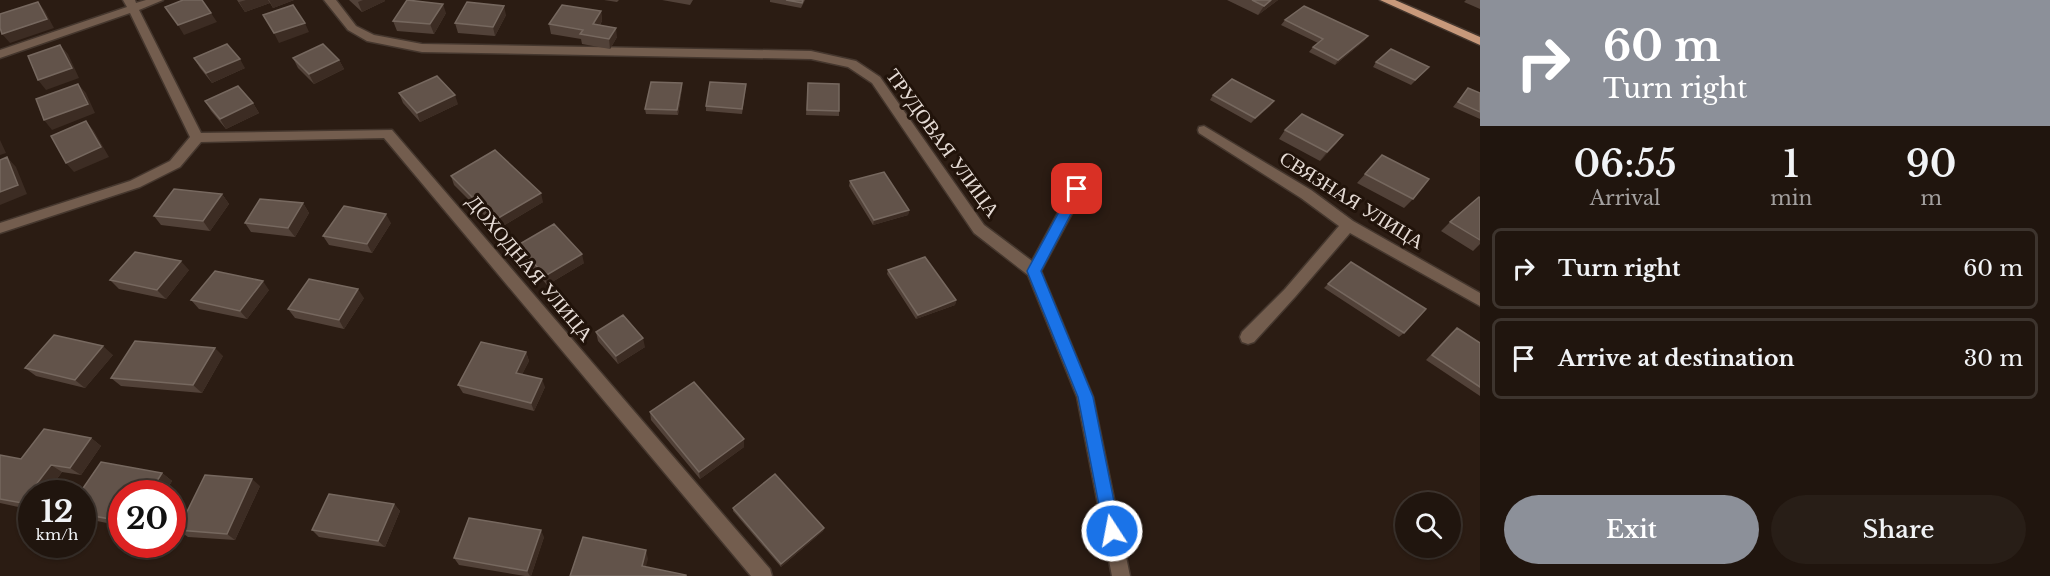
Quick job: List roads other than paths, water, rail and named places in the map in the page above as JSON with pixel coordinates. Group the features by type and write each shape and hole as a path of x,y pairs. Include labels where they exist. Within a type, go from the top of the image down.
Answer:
{"main road":[{"path":"1386,0 1480,41"}],"lane":[{"path":"0,54 132,4 157,0"},
{"name":"ТРУДОВАЯ УЛИЦА","path":"330,0 352,28 371,38 422,48 811,55 852,64 876,80 979,230 1034,271"},
{"path":"0,228 135,184 175,164 197,138 132,4"},
{"name":"СВЯЗНАЯ УЛИЦА","path":"1204,130 1306,194 1348,225 1480,300"},
{"name":"ДОХОДНАЯ УЛИЦА","path":"197,138 387,133 764,576"},
{"path":"1077,189 1034,271 1085,397 1121,576"},
{"path":"1248,337 1290,293 1348,225"}]}
